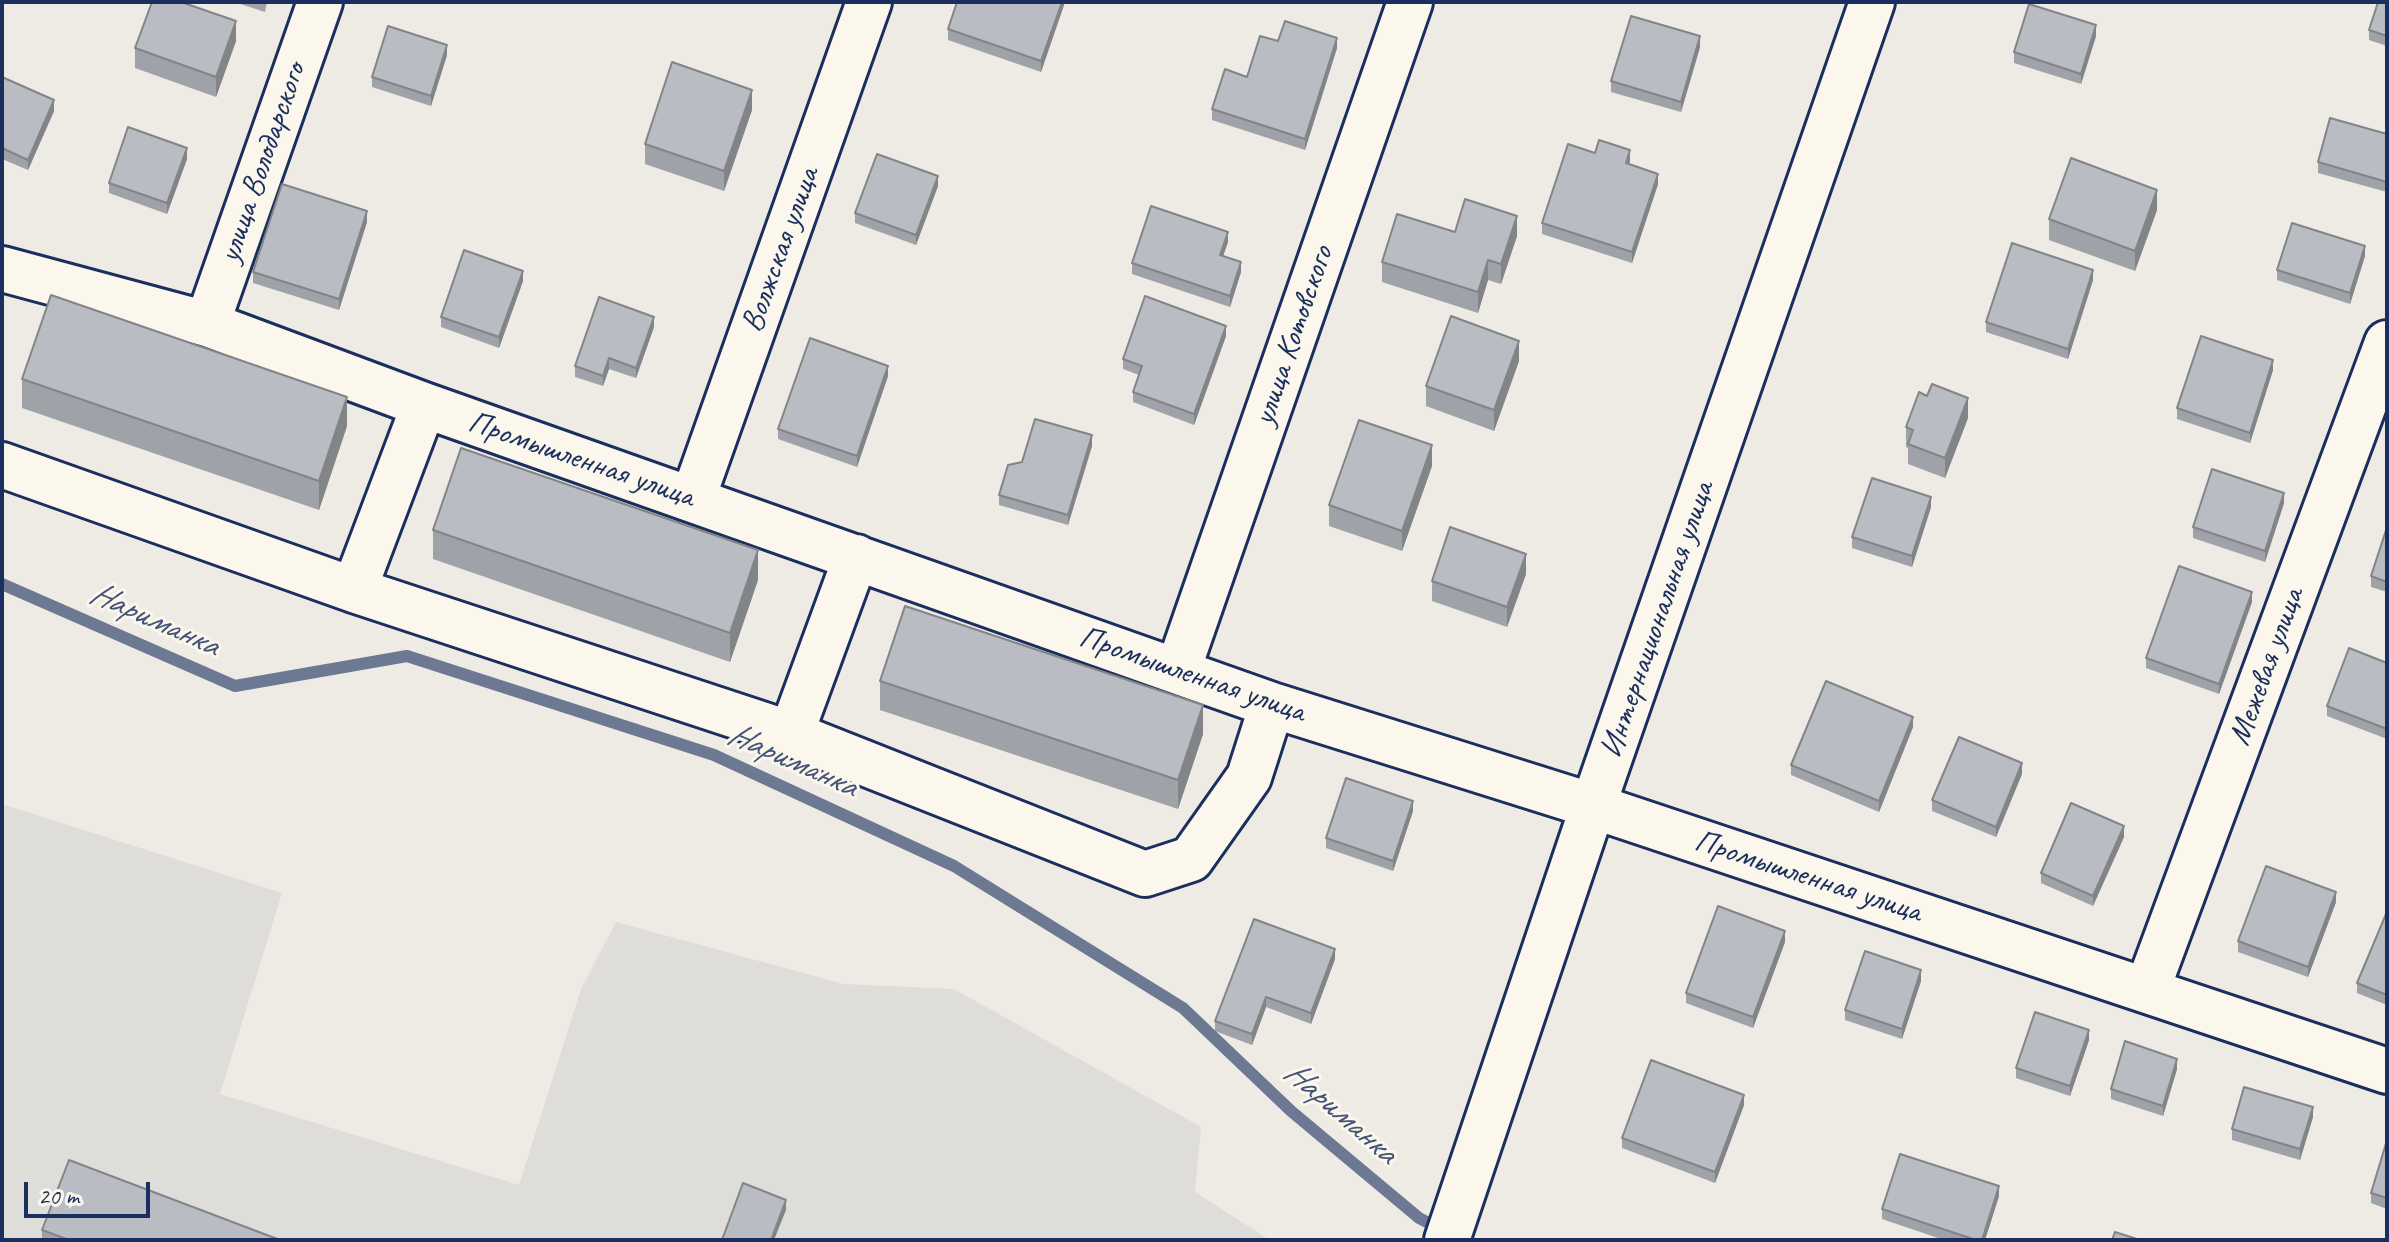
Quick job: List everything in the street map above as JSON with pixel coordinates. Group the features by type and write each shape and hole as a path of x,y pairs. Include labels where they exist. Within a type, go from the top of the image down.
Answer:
{"street":[{"name":"улица Володарского","path":"207,324 320,2"},
{"name":"Волжская улица","path":"693,498 869,2"},
{"name":"улица Котовского","path":"1178,670 1410,2"},
{"name":"Интернациональная улица","path":"1453,1222 1593,806 1872,2"},
{"name":"Промышленная улица","path":"2,269 207,324 424,405 1272,705 1593,806 2387,1071"},
{"name":"Межевая улица","path":"2147,990 2387,343"},
{"path":"354,590 424,405"},
{"path":"2,465 354,590 791,734 1145,874 1191,859 1249,777 1272,705"},
{"path":"791,734 856,557"}],"shaded area":[{"path":"2,804 282,893 220,1094 519,1185 581,989 616,922 844,984 954,989 1201,1127 1195,1192 1270,1240 2,1240"}],"building":[{"path":"152,2 181,2 236,21 216,77 135,48"},
{"path":"957,2 1062,2 1041,61 948,29"},
{"path":"2378,2 2387,2 2387,36 2369,30"},
{"path":"2029,4 2096,25 2081,74 2014,52"},
{"path":"1631,16 1700,36 1681,102 1611,81"},
{"path":"1285,21 1337,38 1305,139 1212,109 1225,69 1247,77 1260,36 1278,41"},
{"path":"388,26 447,45 431,96 372,77"},
{"path":"672,62 752,90 724,171 645,144"},
{"path":"2,77 54,100 28,160 2,148"},
{"path":"2330,118 2387,134 2387,182 2318,162"},
{"path":"128,127 187,148 167,203 109,183"},
{"path":"1599,140 1630,150 1626,163 1658,174 1632,252 1542,223 1568,144 1595,153"},
{"path":"877,154 938,176 916,235 855,213"},
{"path":"2071,158 2157,190 2135,251 2049,219"},
{"path":"282,184 367,211 339,299 253,272"},
{"path":"1465,199 1517,216 1501,264 1488,260 1478,292 1382,262 1397,214 1455,232"},
{"path":"1151,206 1228,232 1220,255 1241,262 1230,296 1132,263"},
{"path":"2292,223 2365,246 2350,293 2277,270"},
{"path":"2012,243 2093,270 2068,349 1986,322"},
{"path":"464,250 523,271 499,337 441,317"},
{"path":"51,295 347,397 319,481 22,379"},
{"path":"1145,296 1226,326 1194,414 1133,392 1142,366 1123,359"},
{"path":"599,297 654,317 636,368 609,358 603,376 575,366"},
{"path":"1451,316 1519,341 1494,410 1426,386"},
{"path":"2201,336 2273,360 2250,433 2177,408"},
{"path":"810,338 888,366 857,456 778,429"},
{"path":"1932,384 1968,398 1945,458 1908,444 1913,430 1906,427 1919,392 1927,396"},
{"path":"1035,419 1092,435 1068,515 999,495 1008,465 1022,462"},
{"path":"1359,420 1432,445 1402,531 1329,505"},
{"path":"461,448 758,550 730,633 433,530"},
{"path":"2212,469 2284,493 2265,551 2193,527"},
{"path":"1872,478 1931,497 1912,556 1852,537"},
{"path":"1450,527 1526,554 1507,607 1432,581"},
{"path":"2387,527 2387,582 2371,576"},
{"path":"2179,566 2252,592 2219,684 2146,658"},
{"path":"905,606 1203,705 1178,780 880,681"},
{"path":"2349,648 2387,663 2387,729 2327,706"},
{"path":"1826,681 1913,717 1879,801 1791,765"},
{"path":"1959,737 2022,763 1996,827 1932,800"},
{"path":"1346,778 1413,801 1393,861 1326,838"},
{"path":"2071,803 2124,826 2093,896 2041,873"},
{"path":"2266,866 2336,892 2308,967 2238,941"},
{"path":"1718,906 1785,931 1753,1017 1686,993"},
{"path":"2387,914 2387,995 2357,983"},
{"path":"1254,919 1335,949 1311,1013 1266,997 1252,1034 1215,1021"},
{"path":"1865,951 1921,970 1902,1029 1845,1010"},
{"path":"2035,1012 2089,1030 2070,1086 2016,1068"},
{"path":"2125,1041 2177,1059 2163,1106 2111,1089"},
{"path":"1651,1060 1744,1095 1715,1172 1622,1138"},
{"path":"2244,1087 2313,1107 2300,1149 2232,1129"},
{"path":"2387,1140 2387,1198 2371,1193"},
{"path":"1900,1154 1999,1186 1982,1240 1882,1209"},
{"path":"69,1160 280,1240 69,1240 42,1230"},
{"path":"743,1183 786,1200 771,1240 722,1240"},
{"path":"2115,1232 2140,1240 2112,1240"}],"waterway":[{"name":"Нариманка","path":"2,584 235,686 407,656 714,755 954,866 1183,1008 1291,1111 1419,1218 1442,1230"}]}
